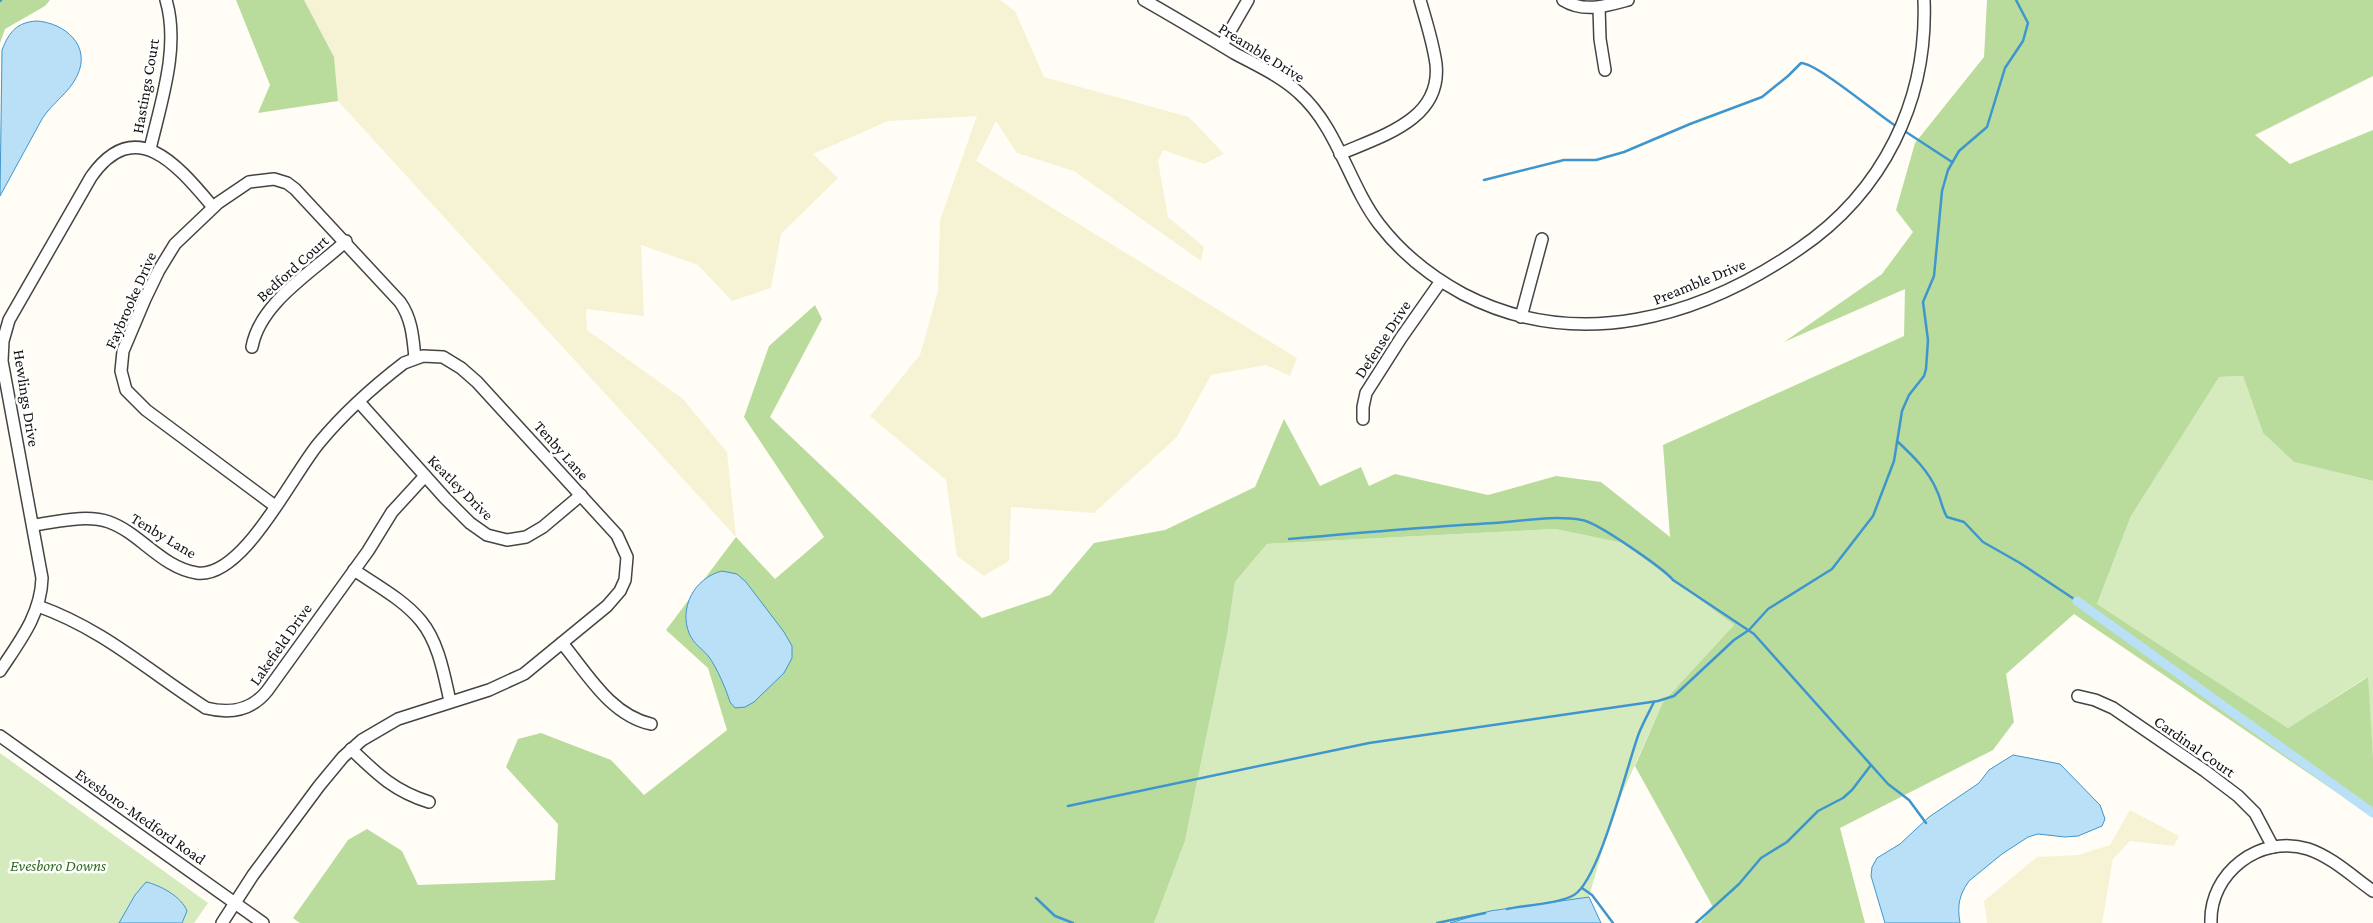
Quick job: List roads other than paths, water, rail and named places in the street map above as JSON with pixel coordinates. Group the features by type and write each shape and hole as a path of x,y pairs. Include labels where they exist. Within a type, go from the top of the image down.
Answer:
{"street":[{"name":"Hastings Court","path":"150,149 164,85 170,42 170,20 166,0"},
{"name":"Preamble Drive","path":"1144,0 1222,45 1300,94 1320,116 1362,198 1380,225 1401,250 1441,281 1488,306 1522,317 1558,323 1601,324 1658,316 1686,307 1742,284 1805,245 1828,226 1861,193 1880,169 1898,135 1912,99 1919,68 1923,36 1924,0"},
{"path":"1222,45 1248,0"},
{"path":"1340,154 1405,125 1419,114 1429,100 1434,89 1436,65 1420,0"},
{"path":"1563,0 1578,7 1599,7 1628,0"},
{"path":"1599,7 1600,39 1605,70"},
{"name":"Hewlings Drive","path":"0,671 27,629 38,606 42,578 34,525 8,400 1,344 10,320 98,168 105,160 124,149 150,149"},
{"path":"150,149 172,162 213,207"},
{"name":"Faybrooke Drive","path":"275,506 142,407 126,390 122,381 121,362 123,351 159,270 176,244 232,191 249,182 268,178 277,180 295,189 394,293 406,310 412,327 415,358"},
{"path":"1522,317 1542,239"},
{"name":"Bedford Court","path":"252,347 255,333 263,317 292,287 346,241"},
{"name":"Defense Drive","path":"1363,419 1366,393 1401,338 1441,281"},
{"name":"Tenby Lane","path":"34,525 88,519 109,522 129,533 176,566 186,570 206,573 216,571 233,560 248,544 318,444 359,402 396,369 415,358 433,355 443,357 461,368 493,398 617,535 627,557 627,568 625,580 615,599 534,667 512,680 382,726 351,749 319,786 254,875 222,923"},
{"name":"Keatley Drive","path":"359,402 425,476 478,530 497,539 507,540 526,537 535,533 581,495"},
{"name":"Lakefield Drive","path":"38,606 68,617 103,636 206,708 217,711 237,711 254,704 267,691 354,570 397,506 425,476"},
{"path":"354,570 406,606 421,621 436,650 450,701"},
{"path":"562,644 612,702 628,715 651,724"},
{"name":"Cardinal Court","path":"2078,696 2095,700 2113,708 2228,788 2255,813 2273,847"},
{"name":"Evesboro-Medford Road","path":"0,736 263,923"},
{"path":"351,749 394,788 412,797 429,802"},
{"path":"2210,923 2214,897 2225,876 2242,860 2273,847 2297,847 2319,854 2373,891"}],"water":[{"path":"37,21 57,26 73,38 81,55 81,65 74,82 42,119 0,196 2,50 15,29 24,23"},
{"path":"722,571 737,574 746,582 784,632 792,646 792,658 784,673 754,702 745,707 735,708 730,702 715,667 709,657 693,641 686,623 686,614 691,595 704,580"},
{"path":"2013,755 2060,764 2100,805 2105,819 2102,826 2078,836 2065,837 2038,834 2028,837 2002,854 1969,881 1961,896 1960,923 1885,923 1871,876 1872,867 1877,858 1900,844 1929,817 1979,783 1989,770"},
{"path":"146,882 176,896 187,911 182,923 119,923 135,895"},
{"path":"1589,897 1601,923 1450,923 1490,911"}],"waterway":[{"path":"1068,806 1369,743 1658,701 1674,696 1734,640 1749,630 1768,609 1832,569 1873,516 1894,461 1902,411 1909,395 1924,376 1928,340 1923,302 1934,276 1942,191 1948,170 1959,151 1987,127 2005,68 2023,41 2028,23 2016,0"},
{"path":"1484,180 1564,160 1596,160 1624,152 1690,124 1762,97 1801,63 1820,71 1896,126"},
{"path":"1903,130 1952,162"},
{"path":"1897,441 1925,470 1934,484 1947,517 1964,522 1983,542 2020,563 2077,601"},
{"path":"1289,539 1549,518 1582,520 1590,523 1630,547 1673,580 1754,634 1888,784 1909,800 1926,823"},
{"path":"2077,601 2373,813"},
{"path":"1507,909 1567,898 1574,895 1584,885 1603,845 1639,733 1654,702"},
{"path":"1696,923 1739,884 1761,858 1787,842 1818,811 1843,798 1852,790 1871,765"},
{"path":"1582,888 1592,895 1613,923"},
{"path":"1036,898 1055,916 1073,923"},
{"path":"1437,923 1485,913"}],"park label":[{"name":"Evesboro Downs","path":"58,865"}]}
